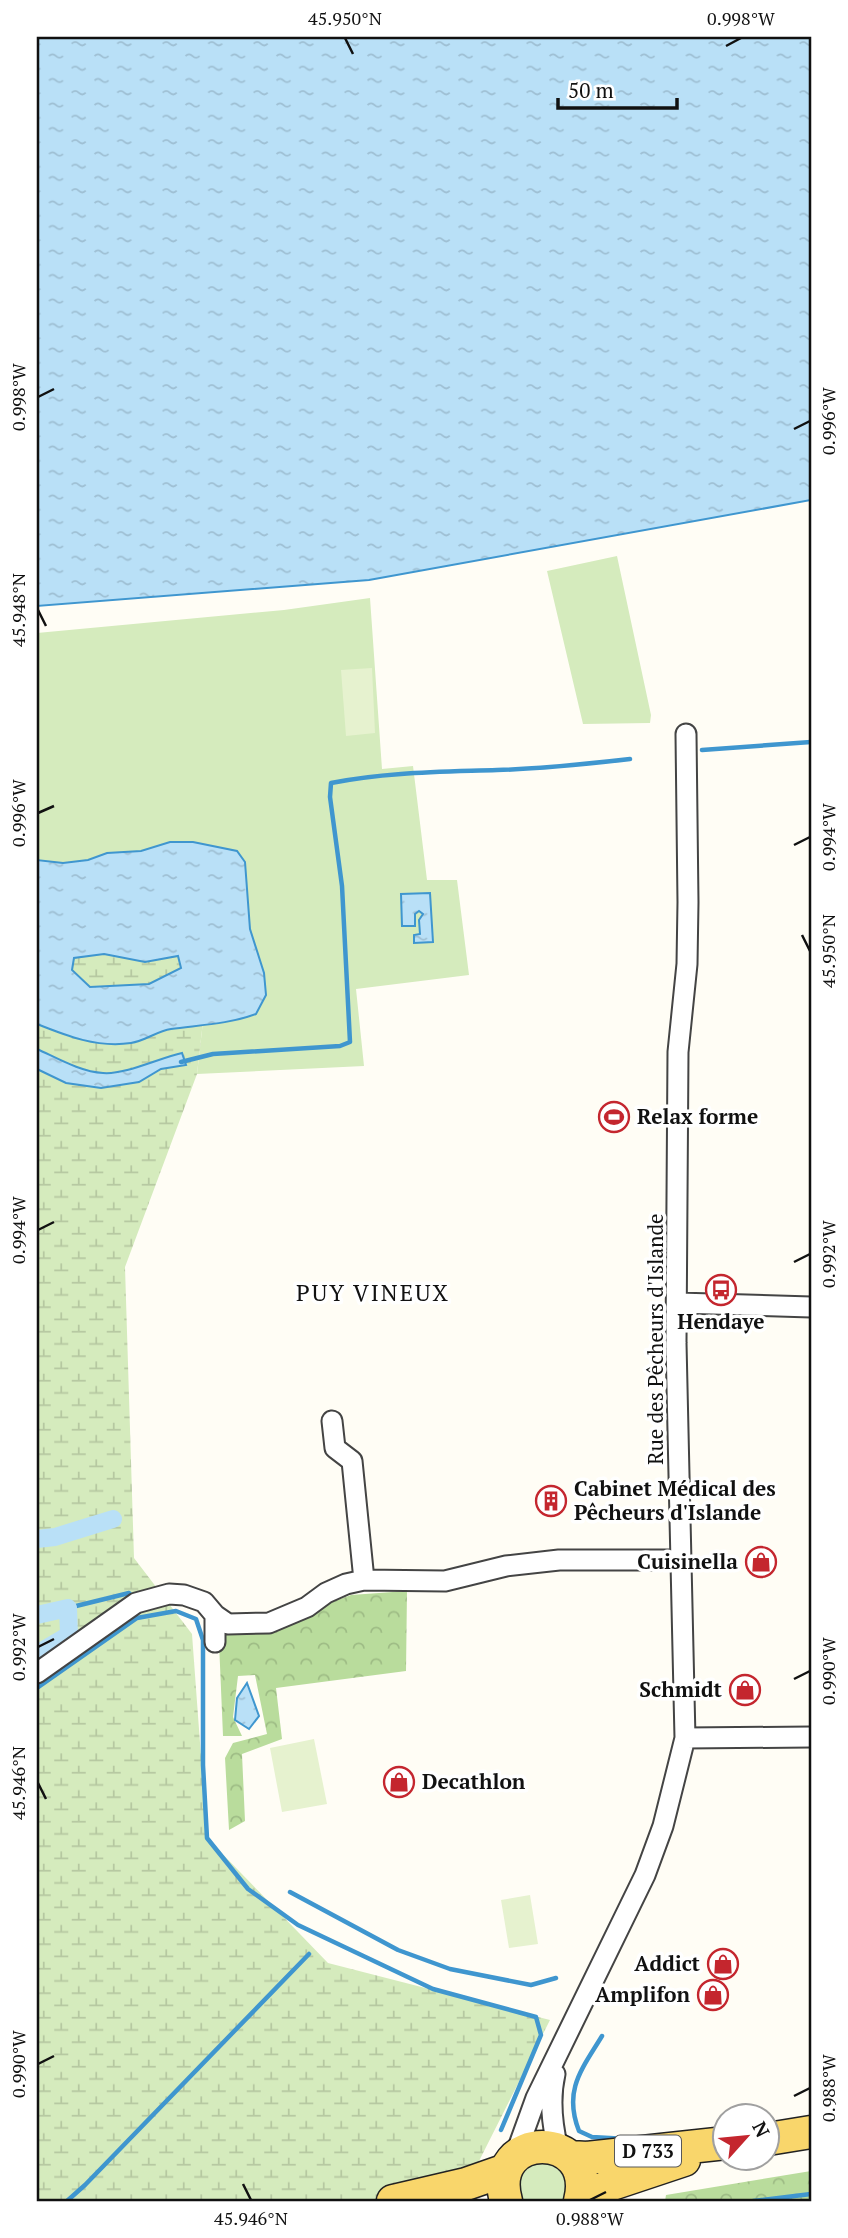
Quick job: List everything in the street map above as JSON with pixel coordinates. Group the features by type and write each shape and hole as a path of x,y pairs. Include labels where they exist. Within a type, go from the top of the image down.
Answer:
{"main road":[{"path":"782,2137 811,2132"},
{"name":"D 733","path":"564,2153 587,2158 712,2145"},
{"path":"393,2201 466,2184 511,2164 535,2147 547,2146 564,2153 578,2167 582,2178 581,2201"},
{"name":"D 733","path":"581,2201 612,2184 712,2153"},
{"path":"506,2201 503,2189 511,2164"},
{"path":"445,2201 487,2201"}],"street":[{"name":"Rue des Pêcheurs d'Islande","path":"511,2164 536,2098 645,1875 677,1778 685,1738 676,1343 678,1052 687,964 686,734"},
{"path":"678,1303 811,1307"},
{"path":"332,1421 335,1448 352,1461 364,1580"},
{"path":"37,1673 141,1602 169,1594 184,1595 204,1602 215,1615 228,1624 269,1623 307,1607 336,1588 364,1580 445,1581 506,1566 559,1560 681,1560"},
{"path":"215,1615 215,1642"},
{"path":"685,1738 811,1737"},
{"name":"Rue des Pêcheurs d'Islande","path":"561,2045 550,2095 554,2132 564,2153"}],"green space":[{"path":"617,556 651,715 650,723 583,724 547,571"},
{"path":"370,598 382,769 413,766 427,880 457,880 469,975 356,989 364,1066 197,1074 220,872 37,861 37,633 284,610"},
{"path":"372,668 375,733 346,736 341,670"},
{"path":"37,861 220,872 197,1074 125,1267 134,1558 192,1634 207,1838 328,1963 550,2020 473,2173 467,2201 37,2201"},
{"path":"407,1591 406,1671 276,1688 282,1739 242,1754 245,1821 229,1830 225,1758 233,1743 267,1734 255,1675 238,1676 233,1717 242,1736 223,1736 219,1642 227,1633 271,1631 351,1595"},
{"path":"314,1739 327,1804 282,1812 270,1748"},
{"path":"530,1895 538,1944 509,1948 501,1900"},
{"path":"539,2160 564,2166 570,2201 521,2201 521,2176 526,2168"},
{"path":"811,2171 811,2201 665,2201 666,2195"}],"water":[{"path":"37,37 811,37 811,500 369,580 37,606"},
{"path":"170,842 193,842 237,851 245,862 250,929 264,973 266,995 256,1014 225,1022 166,1030 136,1042 118,1044 82,1040 37,1024 37,860 63,863 88,860 107,853 141,851","holes":["104,954 145,962 178,956 181,968 149,984 90,987 72,970 74,958"]},
{"path":"430,893 433,942 414,943 414,935 420,934 419,920 423,914 419,911 415,914 415,926 402,926 401,894"},
{"path":"37,1049 78,1067 103,1073 132,1069 182,1053 186,1065 161,1069 139,1082 101,1088 66,1083 37,1069"},
{"path":"247,1683 259,1716 249,1729 235,1720 237,1698"}],"waterway":[{"path":"702,750 811,742"},
{"path":"181,1062 213,1054 340,1046 350,1042 342,886 330,797 331,783 393,775 530,769 630,759"},
{"path":"37,1539 55,1537 113,1519"},
{"path":"68,1608 129,1593 133,1597"},
{"path":"37,1615 68,1608 69,1635 37,1654"},
{"path":"37,1688 137,1618 176,1611 196,1619 203,1640 203,1765 207,1838 248,1889 298,1925 433,1989 536,2017 541,2035 501,2130"},
{"path":"290,1892 398,1950 450,1969 531,1985 556,1978"},
{"path":"67,2201 309,1954"},
{"path":"602,2036 577,2080 573,2104 575,2116 579,2131 592,2137 627,2139"},
{"path":"753,2201 811,2194"}],"place":[{"name":"Relax forme","path":"614,1117"},
{"name":"Hendaye","path":"721,1290"},
{"name":"Cabinet Médical des Pêcheurs d'Islande","path":"551,1501"},
{"name":"Cuisinella","path":"761,1562"},
{"name":"Schmidt","path":"745,1690"},
{"name":"Decathlon","path":"399,1782"},
{"name":"Addict","path":"723,1964"},
{"name":"Amplifon","path":"713,1995"}],"district":[{"name":"PUY VINEUX","path":"373,1293"}]}
